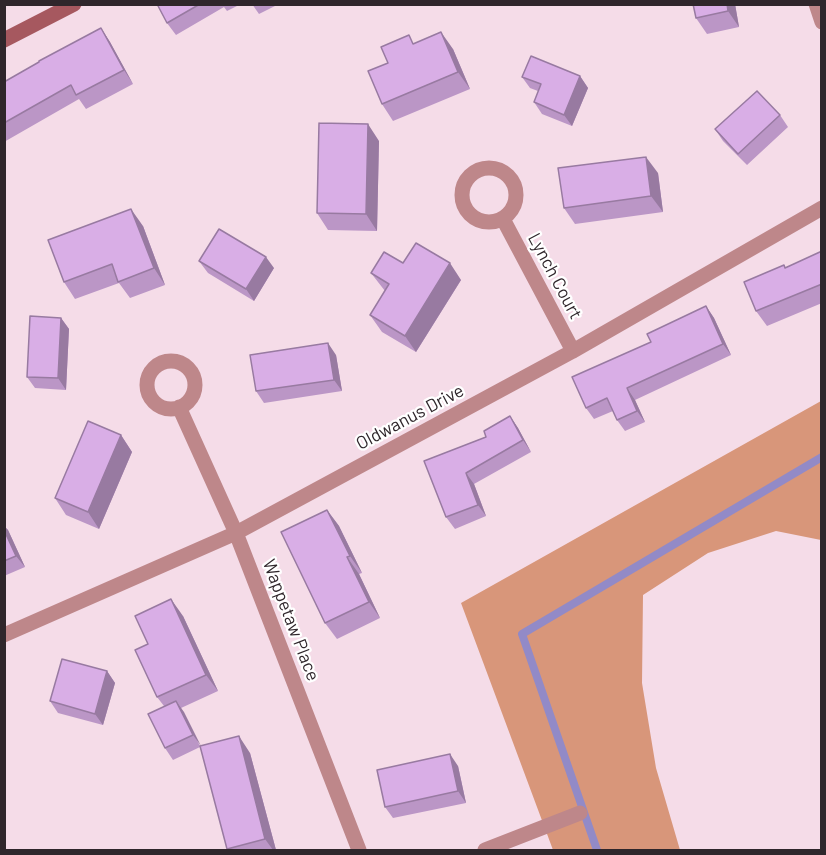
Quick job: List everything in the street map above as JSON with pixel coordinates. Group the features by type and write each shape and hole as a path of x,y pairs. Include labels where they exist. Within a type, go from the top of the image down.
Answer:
{"main road":[{"path":"4,40 74,4"}],"street":[{"path":"816,4 822,22"},
{"name":"Oldwanus Drive","path":"4,635 236,533 573,351 822,208"},
{"name":"Lynch Court","path":"503,219 573,351"},
{"name":"Wappetaw Place","path":"179,407 236,533 359,850"},
{"path":"485,850 580,813"}],"shaded area":[{"path":"821,401 821,540 776,531 708,553 643,595 642,683 656,768 680,850 553,850 461,603"}],"building":[{"path":"157,4 200,4 167,23"},
{"path":"693,4 727,4 728,11 696,18"},
{"path":"101,28 124,70 76,95 71,85 4,123 4,82"},
{"path":"441,32 458,72 382,104 368,71 388,63 381,47 409,35 413,44"},
{"path":"531,56 580,76 564,115 534,102 541,84 522,77"},
{"path":"757,91 780,115 738,154 715,129"},
{"path":"319,123 368,124 366,214 317,213"},
{"path":"646,157 651,196 564,208 558,168"},
{"path":"131,209 154,268 118,282 112,264 64,282 48,240"},
{"path":"219,229 266,257 246,289 199,261"},
{"path":"416,243 450,263 405,336 370,315 389,284 371,273 384,252 403,263"},
{"path":"822,251 822,284 756,311 744,282 784,265 785,268"},
{"path":"706,306 723,344 627,388 637,411 617,420 607,398 586,408 572,377 651,342 647,334"},
{"path":"30,316 61,318 58,378 27,377"},
{"path":"328,343 334,380 256,391 250,355"},
{"path":"510,416 523,440 466,473 478,505 446,517 424,461 486,437 484,431"},
{"path":"88,421 121,435 88,512 55,498"},
{"path":"327,510 350,556 347,557 369,602 325,623 281,532"},
{"path":"4,530 16,556 4,561"},
{"path":"171,599 206,675 157,697 135,650 148,644 135,616"},
{"path":"62,659 107,671 95,714 50,701"},
{"path":"176,701 193,735 165,748 148,714"},
{"path":"239,736 265,839 227,849 200,746"},
{"path":"450,754 458,791 385,807 377,770"}],"waterway":[{"path":"597,850 522,634 822,457"}]}
